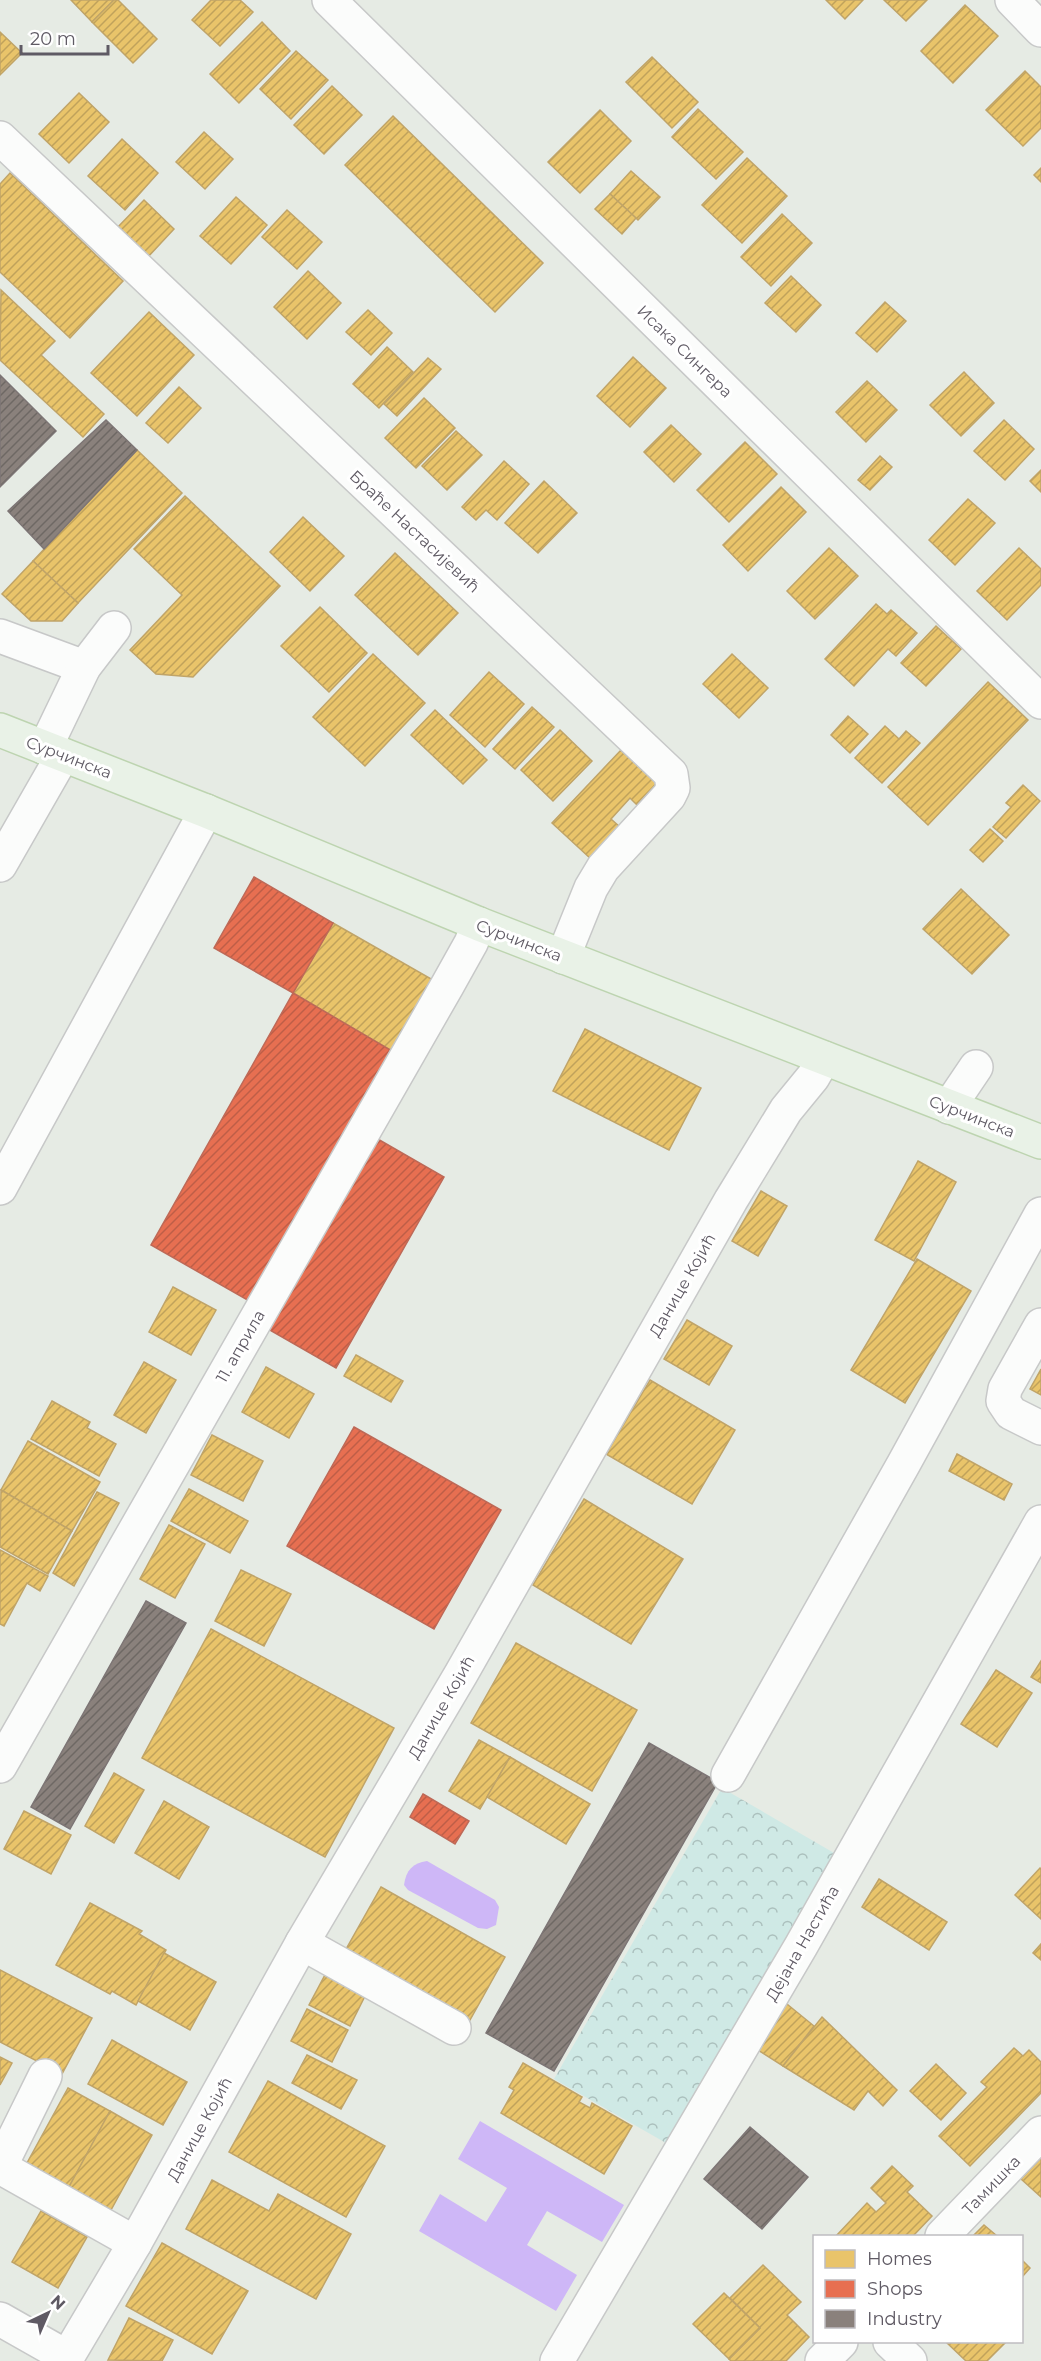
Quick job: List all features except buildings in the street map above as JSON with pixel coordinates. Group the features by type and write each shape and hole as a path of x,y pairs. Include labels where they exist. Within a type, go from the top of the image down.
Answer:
{"main road":[{"name":"Сурчинска","path":"0,730 206,811 479,924 1041,1142"}],"street":[{"name":"Исака Сингера","path":"329,0 1041,702"},
{"path":"1012,0 1041,30"},
{"name":"Браће Настасијевић","path":"0,138 671,774 673,788 669,796 613,854 591,888 563,957"},
{"path":"0,865 54,751 84,667 114,628"},
{"path":"0,636 84,667"},
{"path":"0,1188 206,811"},
{"name":"11. априла","path":"0,1766 447,986 479,924"},
{"name":"Данице Којић","path":"66,2359 135,2242 302,1943 461,1674 731,1200 786,1110 813,1077 824,1058"},
{"path":"949,1107 976,1067"},
{"path":"728,1775 1041,1214"},
{"path":"1041,1325 1005,1389 1003,1401 1011,1413 1041,1428"},
{"name":"Дејана Настића","path":"557,2361 801,1946 1041,1522"},
{"path":"302,1943 454,2028"},
{"path":"45,2076 0,2167 135,2242"},
{"name":"Тамишка","path":"943,2235 1041,2133"},
{"path":"0,2319 66,2359"},
{"path":"822,2361 840,2343"},
{"path":"891,2343 910,2361"}],"green space":[{"path":"722,1788 841,1857 673,2147 554,2079"}],"shaded area":[{"path":"427,1861 495,1900 499,1907 496,1925 487,1929 478,1928 408,1890 404,1885 408,1871 418,1863"},
{"path":"480,2121 624,2205 602,2242 547,2211 527,2245 577,2275 556,2311 419,2231 440,2194 486,2222 507,2188 458,2159"}]}
